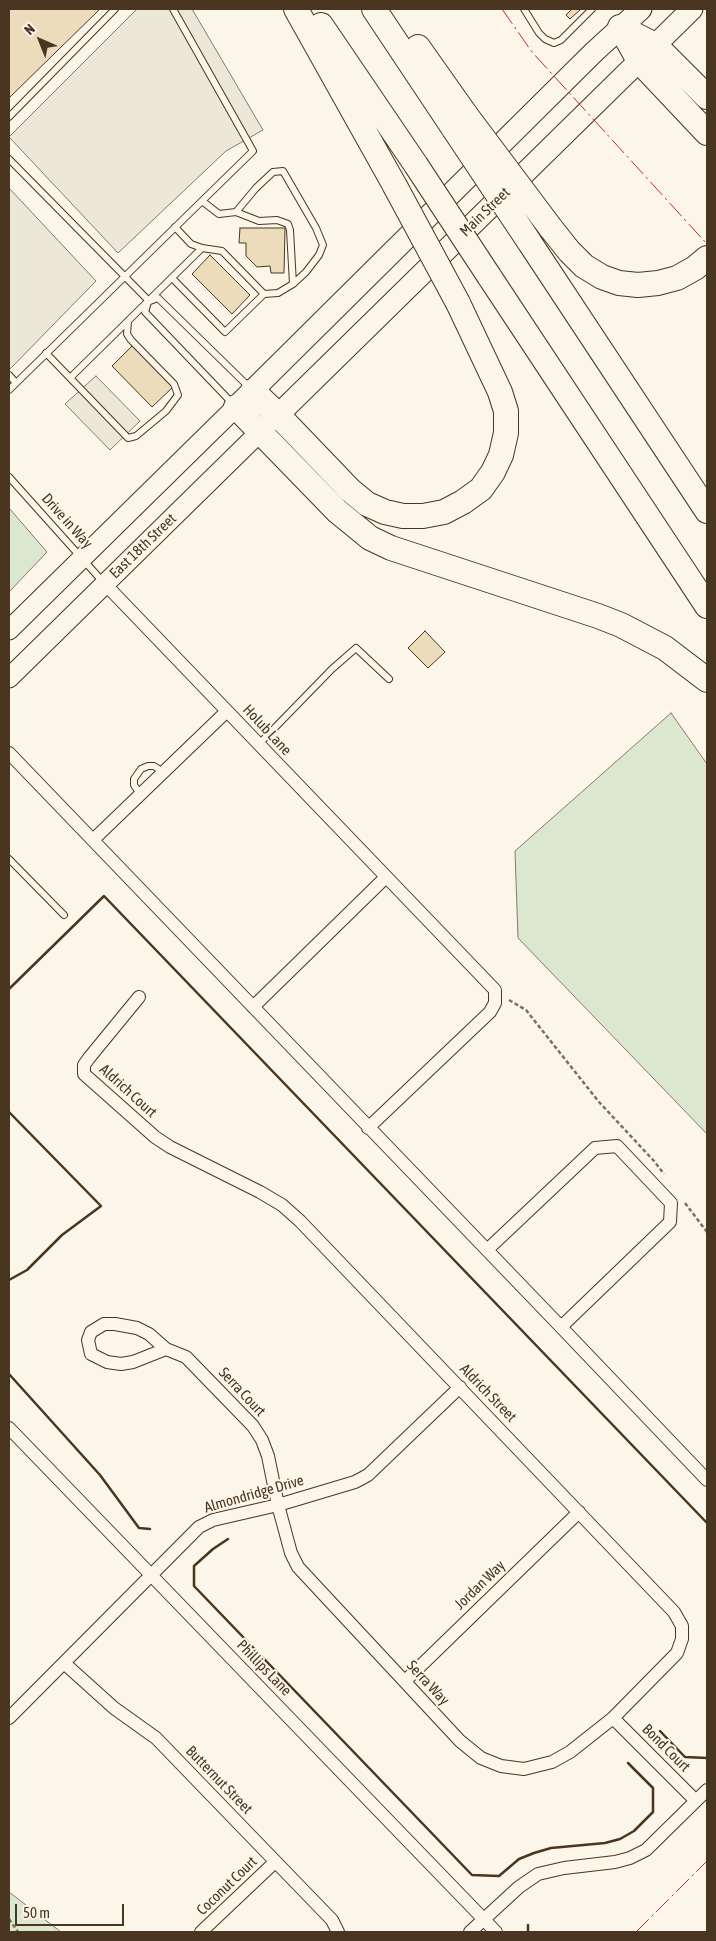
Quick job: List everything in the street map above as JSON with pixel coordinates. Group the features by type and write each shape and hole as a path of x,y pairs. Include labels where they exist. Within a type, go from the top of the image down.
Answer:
{"highway":[{"path":"244,399 278,415 350,490 368,504 385,512 403,516 423,516 444,512 463,502 481,489 493,472 501,455 506,433 506,411 491,369 395,186 296,9"},
{"path":"310,9 416,165 707,606"},
{"path":"374,9 460,122 569,251 584,266 602,277 619,283 638,285 658,283 676,278 695,268 707,258"},
{"path":"392,9 528,240 707,511"},
{"path":"620,27 647,53 707,97"},
{"path":"647,53 707,133"},
{"path":"244,399 260,431 337,511 370,538 391,548 621,625 665,648 707,680"}],"main road":[{"path":"9,630 620,27 641,9"},
{"name":"Main Street","path":"278,415 692,9"},
{"name":"East 18th Street","path":"9,678 278,415"}],"street":[{"name":"Holub Lane","path":"105,584 495,990"},
{"path":"94,839 226,711"},
{"path":"9,752 368,1128 562,1326 707,1480"},
{"path":"253,1006 386,877"},
{"path":"368,1128 490,1012 495,1003 495,990"},
{"name":"Aldrich Court","path":"139,997 89,1058 84,1066 84,1074 155,1137"},
{"name":"Aldrich Street","path":"155,1137 186,1156 260,1192 282,1205 307,1228 674,1612 682,1626 682,1639 677,1653 613,1718"},
{"path":"487,1250 595,1148 617,1146 672,1203 670,1222 562,1326"},
{"name":"Serra Court","path":"166,1349 133,1362 121,1364 107,1362 91,1354 88,1340 91,1332 96,1328 104,1324 115,1324 137,1328 149,1334 166,1349 186,1357 253,1426 262,1440 268,1456 278,1504"},
{"name":"Almondridge Drive","path":"9,1718 199,1526 214,1520 355,1482 368,1475 460,1387"},
{"name":"Phillips Lane","path":"9,1428 496,1932"},
{"name":"Serra Way","path":"278,1504 291,1553 298,1567 460,1741 481,1758 500,1766 524,1769 552,1762 570,1752 613,1718"},
{"name":"Jordan Way","path":"404,1681 579,1512"},
{"name":"Butternut Street","path":"64,1664 114,1708 156,1738 332,1920 338,1932"},
{"name":"Bond Court","path":"613,1718 696,1801"},
{"path":"470,1932 519,1887 538,1874 564,1868 615,1862 630,1858 646,1850 707,1790"},
{"name":"Coconut Court","path":"201,1932 275,1862"}],"lane":[{"path":"9,117 115,9"},
{"path":"9,390 253,151 172,9"},
{"path":"524,9 539,33 545,39 554,42 561,40 592,9"},
{"path":"9,159 149,301"},
{"path":"172,278 225,332 264,294 278,293 293,284 306,272 323,245 316,228 282,171 274,172 256,188 236,212"},
{"path":"202,201 219,214 236,212 259,221 277,220 288,224 293,284"},
{"path":"175,227 191,244 222,251 264,294"},
{"path":"70,378 202,248"},
{"path":"149,301 158,298 244,399"},
{"path":"149,301 145,312 244,399"},
{"path":"46,354 128,438 136,436 148,428 166,411 178,395 174,384 131,340 127,334 128,321"},
{"path":"9,375 16,383"},
{"name":"Drive in Way","path":"9,477 82,556 105,584"},
{"path":"258,745 332,669 356,648 388,679"},
{"path":"140,794 134,785 134,779 140,769 154,766 163,772"},
{"path":"9,860 64,915"}],"path":[{"path":"495,990 526,1010 599,1102 666,1177"},
{"path":"684,1200 707,1232"},
{"path":"9,1919 18,1932"}],"green space":[{"path":"9,508 47,552 9,592"},
{"path":"671,713 707,764 707,1134 518,938 515,851"},
{"path":"9,1892 61,1932 9,1932"}],"shaded area":[{"path":"137,9 192,9 263,130 226,151 118,253 9,137"},
{"path":"9,188 96,281 9,370"},
{"path":"96,376 140,421 110,450 65,404"}],"building":[{"path":"9,9 100,9 9,98"},
{"path":"572,9 581,9 570,19 566,15"},
{"path":"240,228 285,228 284,273 271,273 270,266 257,267 246,256 246,243 239,243"},
{"path":"210,255 250,295 232,314 192,274"},
{"path":"132,346 173,387 152,407 112,366"},
{"path":"425,631 445,652 428,668 408,648"}],"wall":[{"path":"9,989 104,896 707,1523"},
{"path":"9,1112 101,1206 62,1235 27,1270 9,1280"},
{"path":"9,1374 100,1475 139,1528 150,1529"},
{"path":"228,1539 194,1566 194,1586 472,1875 499,1876 519,1859 534,1853 551,1848 605,1843 620,1839 634,1831 653,1812 653,1788 628,1763"},
{"path":"660,1731 685,1757 707,1758"},
{"path":"528,1925 528,1932"}],"power":[{"path":"502,9 532,52 707,244"},
{"path":"636,1932 707,1861"}]}
